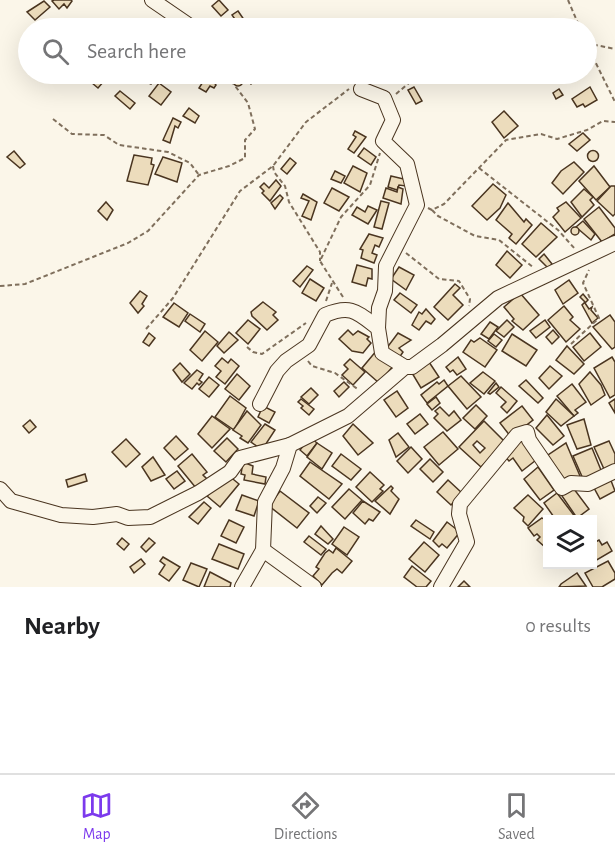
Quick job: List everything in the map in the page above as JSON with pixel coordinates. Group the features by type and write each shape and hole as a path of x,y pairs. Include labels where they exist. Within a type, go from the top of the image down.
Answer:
{"street":[{"path":"152,0 178,18"},
{"path":"361,89 384,98 393,120 383,141 406,164 417,205 386,266 385,291 379,308 378,328 382,353 405,367 412,367 498,298 582,256 615,243"},
{"path":"260,404 277,371 309,345 325,315 339,309 356,310 378,328"},
{"path":"0,489 11,501 60,515 93,517 117,514 128,519 150,517 214,483 230,472 240,458 290,445 348,416 405,367"},
{"path":"441,587 467,542 459,514 460,504 517,435 527,432 529,440 562,488 571,483 588,484 615,471"},
{"path":"242,587 263,549 265,502 284,468 290,445"},
{"path":"263,549 314,587"}],"path":[{"path":"568,0 576,18"},
{"path":"597,45 615,49"},
{"path":"597,64 615,102"},
{"path":"0,286 31,282 128,243 148,231 199,175 229,166 245,158 245,140 255,129 248,103 234,84"},
{"path":"391,98 408,84"},
{"path":"147,329 173,298 240,191 273,166 306,122 347,90 361,89"},
{"path":"53,119 72,134 104,135 119,145 168,152 190,163 199,175"},
{"path":"432,210 444,204 506,140 541,134 557,139 587,130 603,121 615,122"},
{"path":"320,261 341,218 370,185 383,141"},
{"path":"273,166 274,172 285,186 289,202 320,252 320,261 332,283 356,310"},
{"path":"479,168 558,230 582,256"},
{"path":"417,205 432,210 438,216 475,236 498,240 527,264 546,275"},
{"path":"396,248 413,257 440,279 459,281 470,299 469,309 478,315"},
{"path":"571,344 600,318 583,284 599,251"},
{"path":"248,347 253,352 262,354 310,320 325,315 324,307 332,283"},
{"path":"299,353 312,366 335,374 361,391 376,391"}],"building":[{"path":"219,0 228,10 221,16 212,6"},
{"path":"44,1 50,7 37,18 33,18 27,12"},
{"path":"52,1 72,1 67,8 64,4 59,9"},
{"path":"238,11 243,18 234,18 232,15"},
{"path":"158,84 171,92 161,105 149,96"},
{"path":"202,84 216,85 214,88 210,86 206,92 199,88"},
{"path":"414,87 422,101 416,104 408,90"},
{"path":"590,87 597,100 585,107 583,104 577,107 572,99"},
{"path":"559,89 563,95 556,99 553,93"},
{"path":"120,91 135,103 130,109 115,96"},
{"path":"189,108 199,116 195,123 183,116"},
{"path":"504,111 518,126 504,138 492,122"},
{"path":"173,118 181,122 178,128 175,126 170,143 163,140"},
{"path":"355,131 366,137 354,153 348,149 356,137 353,135"},
{"path":"583,133 590,140 577,151 569,144"},
{"path":"364,148 376,157 371,165 358,156"},
{"path":"593,150 599,156 593,162 587,156"},
{"path":"14,151 25,164 20,168 7,157"},
{"path":"134,155 152,158 151,164 154,165 148,185 127,181"},
{"path":"163,157 182,163 177,182 155,174"},
{"path":"290,158 296,163 287,174 281,169"},
{"path":"574,162 584,172 563,194 552,183 561,171"},
{"path":"353,166 367,173 360,192 344,183"},
{"path":"594,166 610,187 596,200 579,181"},
{"path":"335,171 345,176 341,183 331,179"},
{"path":"391,176 408,180 406,186 399,185 397,190 388,187"},
{"path":"276,180 281,186 270,201 262,193 264,191 260,187 264,183 269,188"},
{"path":"493,184 506,195 500,208 487,220 472,206"},
{"path":"611,186 615,186 615,214 613,216 597,201"},
{"path":"398,187 403,189 401,204 383,198 386,188 397,192"},
{"path":"332,188 349,197 339,211 324,203"},
{"path":"584,189 593,197 590,200 594,205 582,217 571,202"},
{"path":"303,194 317,202 311,220 302,216 309,201 301,198"},
{"path":"280,195 283,198 275,209 271,203"},
{"path":"381,201 389,203 382,229 374,227"},
{"path":"106,202 113,210 107,220 98,211"},
{"path":"566,202 581,218 565,232 553,217 559,211 557,208"},
{"path":"508,203 524,222 526,219 532,225 516,244 509,238 512,234 496,220"},
{"path":"368,206 377,210 368,224 352,215 357,207 365,212"},
{"path":"599,207 615,228 615,234 602,242 584,219"},
{"path":"583,221 595,234 591,240 576,227"},
{"path":"541,223 557,237 536,257 522,244"},
{"path":"575,227 579,231 575,235 571,231"},
{"path":"369,234 383,238 379,247 375,245 372,253 377,255 374,263 361,258 363,250 360,249"},
{"path":"507,251 522,265 510,278 496,265"},
{"path":"544,254 552,264 548,268 539,259"},
{"path":"357,265 372,269 372,279 368,278 366,286 352,282"},
{"path":"307,266 313,270 300,287 293,281"},
{"path":"399,267 414,275 406,290 391,279"},
{"path":"310,279 324,288 316,301 302,293"},
{"path":"569,280 578,293 563,304 555,290"},
{"path":"455,284 460,288 453,295 463,305 448,320 434,307"},
{"path":"140,291 147,296 142,304 144,306 138,313 130,303"},
{"path":"400,293 417,305 411,313 394,300"},
{"path":"520,293 539,315 523,330 512,321 514,319 504,307"},
{"path":"583,294 588,300 585,303 589,309 592,307 591,310 598,318 592,323 582,305 585,302 580,297"},
{"path":"263,302 276,312 273,315 278,320 267,330 252,316 251,312"},
{"path":"174,303 188,313 179,327 163,317"},
{"path":"564,306 573,317 570,320 580,329 566,342 548,320"},
{"path":"426,309 435,319 431,324 426,321 419,330 412,325 419,312 422,314"},
{"path":"190,314 205,324 200,332 185,321"},
{"path":"610,315 615,322 615,347 612,349 593,327"},
{"path":"248,320 260,329 248,344 236,333"},
{"path":"507,320 514,327 504,337 496,331"},
{"path":"545,320 550,327 536,338 530,331"},
{"path":"490,322 498,327 489,339 481,334"},
{"path":"348,330 353,335 358,331 369,337 367,339 371,343 363,353 352,351 339,339"},
{"path":"553,330 559,337 552,344 546,337"},
{"path":"205,331 218,342 202,361 190,350"},
{"path":"229,332 238,340 224,353 217,346"},
{"path":"149,333 155,338 149,346 143,342"},
{"path":"398,333 411,340 399,348 403,352 399,358 386,349"},
{"path":"590,333 601,347 584,361 573,347"},
{"path":"494,334 502,340 496,347 488,341"},
{"path":"512,334 537,350 526,366 502,351"},
{"path":"480,338 497,350 485,367 463,352 471,340 474,342"},
{"path":"567,346 584,364 574,374 556,360"},
{"path":"377,350 394,365 379,383 362,368"},
{"path":"458,357 466,369 457,375 446,367"},
{"path":"612,357 615,362 615,395 610,398 594,368"},
{"path":"222,358 228,363 231,359 239,366 225,384 216,377 221,371 215,366"},
{"path":"350,359 365,372 353,385 342,375 348,369 344,365"},
{"path":"429,362 439,377 421,388 412,373"},
{"path":"180,363 190,374 182,382 173,370"},
{"path":"550,366 562,376 549,389 539,378"},
{"path":"197,370 203,374 199,380 202,382 199,385 197,383 192,389 184,383"},
{"path":"483,372 495,381 484,394 470,383"},
{"path":"590,372 601,385 605,395 591,405 579,384"},
{"path":"237,374 250,386 239,400 225,389"},
{"path":"461,376 481,397 467,409 448,386"},
{"path":"209,377 219,385 209,397 199,389"},
{"path":"444,380 448,386 427,403 421,395 437,382 439,384"},
{"path":"526,380 543,398 538,403 519,386"},
{"path":"344,382 349,387 339,397 334,391"},
{"path":"496,383 499,387 490,394 488,393"},
{"path":"572,384 586,402 575,410 578,413 574,416 557,396"},
{"path":"501,387 517,401 507,413 501,407 506,402 496,393"},
{"path":"311,388 318,395 309,404 301,397"},
{"path":"397,391 408,408 396,417 384,400"},
{"path":"230,396 246,408 234,430 215,417"},
{"path":"436,397 440,403 432,410 427,404"},
{"path":"301,399 314,409 309,415 298,402"},
{"path":"556,399 574,416 561,426 546,412"},
{"path":"615,399 615,413 609,403"},
{"path":"476,405 487,416 475,429 463,418"},
{"path":"263,406 275,412 269,423 258,417"},
{"path":"522,406 533,420 511,437 500,423"},
{"path":"440,407 449,416 454,411 461,420 447,431 434,418 438,414 435,411"},
{"path":"247,411 261,425 248,443 233,430"},
{"path":"420,414 428,424 415,434 407,424"},
{"path":"547,415 564,436 553,445 536,428"},
{"path":"212,416 230,429 212,448 198,434"},
{"path":"584,419 591,445 577,449 567,425"},
{"path":"30,420 36,427 29,433 23,426"},
{"path":"484,421 505,442 481,467 459,447","holes":["477,441 485,448 480,453 473,445"]},
{"path":"265,424 275,430 262,450 251,442"},
{"path":"353,424 373,443 358,455 343,436"},
{"path":"443,432 458,449 439,465 424,447"},
{"path":"398,433 409,447 396,457 389,440"},
{"path":"176,436 188,449 175,460 164,448"},
{"path":"523,436 540,457 522,471 513,458 509,461 503,454"},
{"path":"310,437 317,443 307,456 300,450"},
{"path":"227,438 238,449 226,462 214,451"},
{"path":"126,439 140,454 126,467 112,452"},
{"path":"609,441 615,454 615,465 604,469 594,447"},
{"path":"317,443 332,453 322,469 307,457"},
{"path":"566,443 580,476 565,487 545,457"},
{"path":"411,447 422,459 408,473 397,461"},
{"path":"592,448 603,475 584,481 573,456"},
{"path":"192,454 207,472 203,475 207,479 196,488 178,466"},
{"path":"341,454 361,469 351,480 332,466"},
{"path":"153,457 165,475 151,481 142,467"},
{"path":"430,459 443,472 433,482 420,469"},
{"path":"243,462 253,466 252,474 266,477 265,484 244,480 245,475 241,474"},
{"path":"310,462 342,484 329,499 300,476"},
{"path":"538,467 554,490 540,500 524,479"},
{"path":"177,471 185,481 174,489 166,479"},
{"path":"370,472 384,485 380,489 383,491 372,502 356,487"},
{"path":"85,474 87,481 68,487 66,480"},
{"path":"228,475 239,484 220,507 207,496"},
{"path":"610,478 615,491 600,499 593,486"},
{"path":"448,480 462,493 451,505 437,492"},
{"path":"571,485 589,509 581,515 575,515 560,493"},
{"path":"391,486 393,488 391,491 399,499 390,514 375,501"},
{"path":"349,489 362,500 345,519 332,507"},
{"path":"280,491 309,513 297,528 269,506"},
{"path":"557,493 574,515 552,515 544,503"},
{"path":"242,495 259,501 254,516 236,510"},
{"path":"528,495 543,509 528,526 523,521 524,517 514,508"},
{"path":"318,497 326,503 317,513 310,506"},
{"path":"363,501 380,512 373,521 369,519 365,524 353,513"},
{"path":"204,502 211,508 198,524 189,517"},
{"path":"543,519 543,545 537,540 540,537 537,534 534,536 528,528"},
{"path":"229,520 244,527 236,543 221,536"},
{"path":"416,520 434,532 430,539 411,526"},
{"path":"447,522 460,532 447,548 442,544 439,547 433,541"},
{"path":"321,526 333,539 328,544 315,534"},
{"path":"344,527 359,537 347,555 332,544"},
{"path":"309,536 326,549 321,555 304,542"},
{"path":"122,538 129,544 124,550 117,544"},
{"path":"149,538 155,543 146,552 141,547"},
{"path":"599,540 602,545 607,542 612,551 597,560 597,541"},
{"path":"424,542 439,555 425,572 409,559"},
{"path":"219,544 244,554 238,569 212,559"},
{"path":"336,548 352,561 342,573 337,569 332,573 322,585 313,576 319,569 316,567 325,553 329,550 333,553"},
{"path":"163,557 180,567 169,581 159,574 165,565 160,561"},
{"path":"141,559 145,564 134,573 130,567"},
{"path":"608,561 615,573 615,579 602,587 593,587 585,573 597,569 597,567"},
{"path":"191,563 207,569 199,587 183,580"},
{"path":"412,566 431,581 426,587 417,587 404,577"},
{"path":"210,572 231,583 230,587 204,587"},
{"path":"577,573 586,586 559,587 561,584"},
{"path":"464,581 470,587 458,587"}]}
